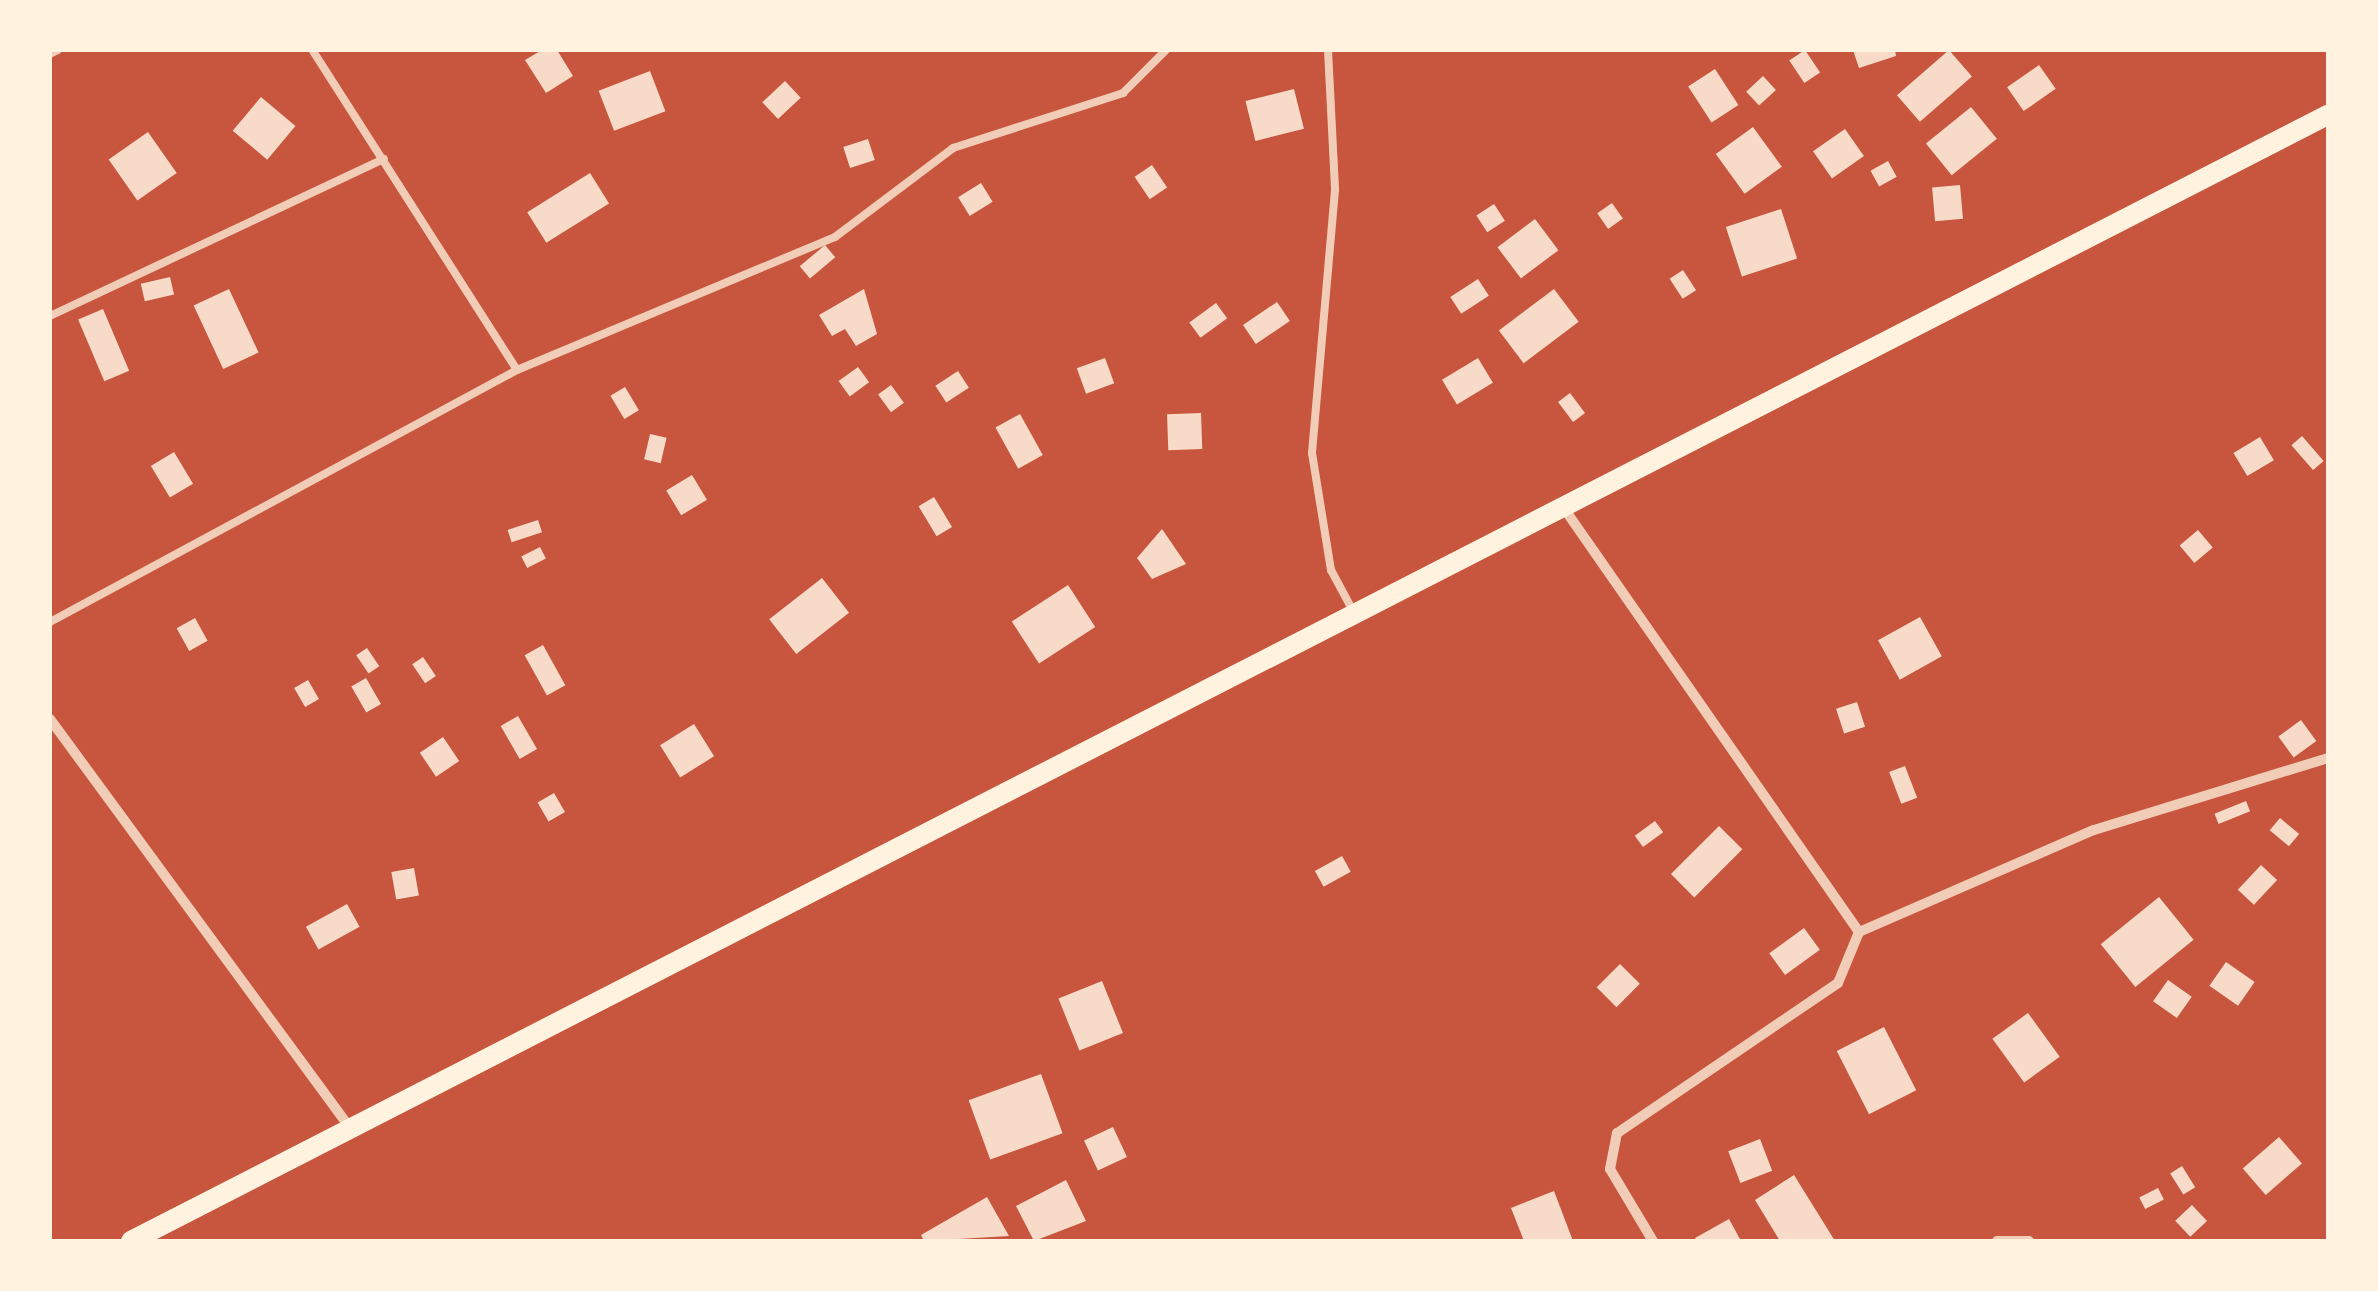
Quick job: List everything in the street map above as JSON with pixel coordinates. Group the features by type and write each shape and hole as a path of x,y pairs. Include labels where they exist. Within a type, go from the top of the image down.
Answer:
{"main road":[{"path":"131,1241 1355,615 1560,504 2328,115"}],"street":[{"path":"1560,504 1860,932"},
{"path":"50,718 350,1129"},
{"path":"1653,1241 1610,1169 1617,1133 1838,983 1860,932 2094,830 2328,758"},
{"path":"1997,1241 2029,1241"}],"lane":[{"path":"50,54 58,50"},
{"path":"312,50 517,370"},
{"path":"50,622 517,370 835,236 953,148 1124,94 1166,50"},
{"path":"1328,50 1335,190 1312,452 1331,570 1355,615"},
{"path":"50,316 384,159"}],"building":[{"path":"542,50 557,50 573,76 546,93 525,60"},
{"path":"1805,50 1820,72 1804,83 1789,61"},
{"path":"1853,50 1895,50 1896,56 1859,68"},
{"path":"1949,50 1972,76 1920,122 1897,95"},
{"path":"2039,65 2056,89 2024,111 2007,87"},
{"path":"1715,69 1738,105 1712,122 1688,86"},
{"path":"650,71 665,111 614,131 599,91"},
{"path":"1763,76 1776,90 1759,106 1746,92"},
{"path":"785,81 801,98 778,119 762,102"},
{"path":"1294,89 1304,129 1255,141 1245,101"},
{"path":"261,97 295,126 267,160 233,131"},
{"path":"1971,107 1997,139 1952,175 1926,144"},
{"path":"1753,127 1782,167 1745,194 1716,154"},
{"path":"1845,129 1864,156 1832,178 1813,151"},
{"path":"148,132 177,173 137,200 109,160"},
{"path":"868,139 875,160 850,168 843,147"},
{"path":"1888,161 1897,177 1879,186 1871,171"},
{"path":"1152,165 1167,187 1150,199 1135,177"},
{"path":"590,173 609,204 546,243 527,212"},
{"path":"981,183 993,202 970,216 958,197"},
{"path":"1960,185 1963,219 1935,221 1932,187"},
{"path":"1612,203 1623,219 1608,229 1597,213"},
{"path":"1494,204 1505,221 1487,232 1476,215"},
{"path":"1781,209 1797,258 1742,276 1726,227"},
{"path":"1535,219 1558,250 1521,278 1497,247"},
{"path":"825,245 835,257 810,278 800,266"},
{"path":"1683,270 1696,290 1683,299 1670,279"},
{"path":"170,277 174,295 145,301 141,284"},
{"path":"1478,279 1489,296 1461,314 1450,297"},
{"path":"229,289 259,352 223,369 194,305"},
{"path":"864,289 877,334 856,346 845,329 832,336 819,315"},
{"path":"1554,289 1579,322 1524,363 1499,331"},
{"path":"1277,302 1290,321 1256,344 1243,325"},
{"path":"1216,303 1227,318 1200,338 1189,322"},
{"path":"103,309 129,371 104,381 78,320"},
{"path":"1105,358 1114,383 1086,394 1077,368"},
{"path":"1478,358 1493,383 1457,404 1442,380"},
{"path":"858,367 869,382 850,396 839,381"},
{"path":"958,371 969,388 946,402 935,386"},
{"path":"891,385 904,403 891,412 878,394"},
{"path":"625,387 639,410 624,419 610,396"},
{"path":"1570,393 1585,413 1573,422 1558,402"},
{"path":"1201,413 1202,449 1168,450 1167,414"},
{"path":"1020,414 1043,455 1018,469 996,428"},
{"path":"650,434 667,438 661,463 644,459"},
{"path":"2302,436 2324,461 2313,470 2291,445"},
{"path":"2260,437 2274,460 2247,476 2233,453"},
{"path":"174,452 193,484 170,498 151,466"},
{"path":"692,475 707,500 681,515 666,490"},
{"path":"934,497 952,527 937,536 919,506"},
{"path":"538,520 542,532 512,542 508,530"},
{"path":"1162,529 1186,564 1152,579 1137,558"},
{"path":"2198,530 2213,548 2194,563 2180,545"},
{"path":"540,547 546,559 527,568 521,557"},
{"path":"822,578 849,613 796,654 769,619"},
{"path":"1068,585 1095,627 1039,663 1012,621"},
{"path":"1920,617 1942,656 1900,680 1878,640"},
{"path":"195,618 208,641 189,651 177,628"},
{"path":"543,645 565,685 547,695 525,655"},
{"path":"367,648 379,666 369,674 356,655"},
{"path":"423,657 436,676 425,683 412,664"},
{"path":"366,678 381,704 366,712 351,686"},
{"path":"308,680 319,699 305,707 294,688"},
{"path":"1857,702 1865,727 1844,734 1836,709"},
{"path":"518,716 537,749 520,759 501,726"},
{"path":"2301,720 2316,741 2294,757 2278,736"},
{"path":"694,724 714,756 680,777 660,745"},
{"path":"443,737 459,761 436,777 420,753"},
{"path":"1905,766 1917,798 1901,804 1889,772"},
{"path":"554,793 565,812 549,822 538,802"},
{"path":"2246,801 2250,811 2219,824 2214,814"},
{"path":"2280,818 2299,834 2289,846 2270,830"},
{"path":"1655,821 1663,832 1643,847 1635,836"},
{"path":"1719,826 1742,849 1694,897 1671,874"},
{"path":"1342,856 1351,872 1324,887 1315,871"},
{"path":"2261,865 2277,880 2254,905 2238,890"},
{"path":"414,868 419,896 396,900 391,872"},
{"path":"2159,897 2194,940 2135,987 2101,944"},
{"path":"347,904 360,927 318,950 306,927"},
{"path":"1804,928 1820,950 1785,975 1769,953"},
{"path":"2226,962 2255,982 2238,1006 2209,986"},
{"path":"1620,964 1640,984 1616,1007 1597,987"},
{"path":"2168,980 2192,997 2177,1018 2153,1001"},
{"path":"1102,981 1123,1033 1079,1051 1058,999"},
{"path":"2028,1013 2060,1057 2024,1083 1992,1039"},
{"path":"1884,1027 1916,1090 1869,1114 1837,1051"},
{"path":"1041,1074 1063,1133 990,1160 969,1100"},
{"path":"1113,1127 1127,1157 1098,1170 1084,1141"},
{"path":"2279,1137 2302,1163 2266,1195 2243,1168"},
{"path":"1760,1139 1772,1171 1740,1183 1728,1151"},
{"path":"2182,1166 2195,1187 2183,1195 2170,1173"},
{"path":"1794,1175 1835,1241 1780,1241 1755,1200"},
{"path":"1066,1180 1086,1221 1034,1241 1016,1206"},
{"path":"2158,1188 2164,1200 2145,1209 2139,1198"},
{"path":"1554,1191 1573,1241 1524,1241 1511,1208"},
{"path":"987,1197 1009,1236 924,1241 921,1235"},
{"path":"2192,1205 2207,1221 2190,1237 2175,1221"},
{"path":"1729,1219 1741,1241 1695,1238"}]}
